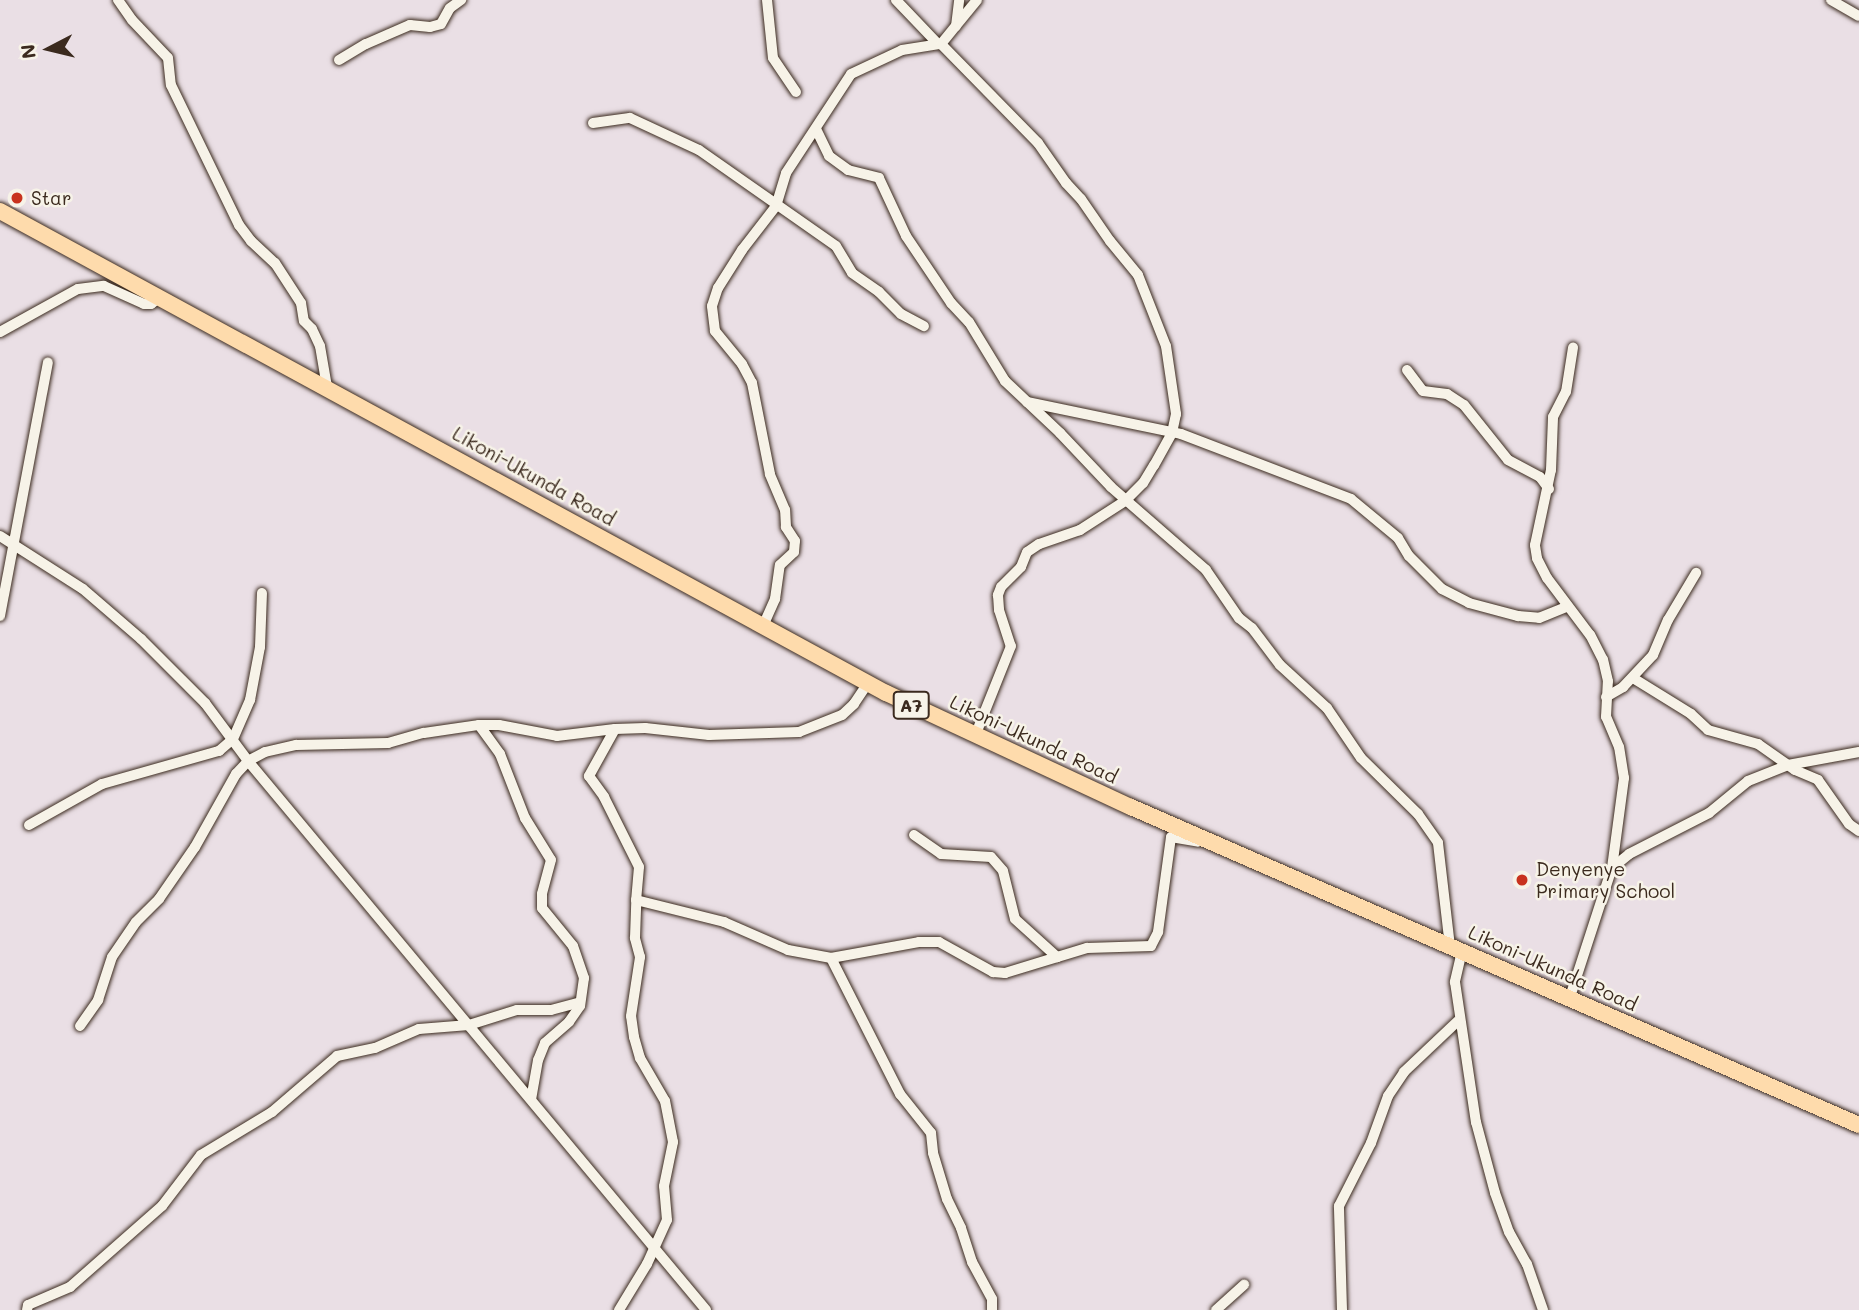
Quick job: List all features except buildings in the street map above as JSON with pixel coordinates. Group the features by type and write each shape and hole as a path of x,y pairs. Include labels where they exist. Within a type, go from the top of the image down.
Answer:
{"highway":[{"name":"Likoni-Ukunda Road","path":"0,211 867,683 975,736 1859,1125"}],"street":[{"path":"118,0 168,58 171,85 239,225 251,241 275,263 301,303 303,321 312,329 320,346 327,387"},
{"path":"339,60 410,25 430,27 441,24 450,8 461,0"},
{"path":"767,0 773,58 796,92"},
{"path":"896,0 1038,142 1066,183 1138,275 1166,346 1176,414 1172,433 1143,483 1125,501 1080,530 1040,544 1027,552 1021,567 1001,587 998,595 999,610 1012,646 975,736"},
{"path":"956,26 959,0"},
{"path":"763,626 775,599 780,565 794,552 795,541 786,527 785,510 770,474 752,383 742,364 715,331 712,306 718,288 742,250 776,206 786,173 851,74 902,50 939,44 977,0"},
{"path":"1831,0 1859,16"},
{"path":"593,123 630,118 653,126 699,150 836,246 852,273 879,292 901,314 924,326"},
{"path":"816,129 829,156 848,170 879,178 906,236 951,303 969,322 1005,381 1125,501 1206,570 1239,618 1252,628 1280,665 1327,708 1361,758 1418,814 1438,843 1456,948 1454,975 1458,1021 1476,1122 1495,1193 1509,1232 1527,1264 1543,1310"},
{"path":"0,332 78,289 104,286 144,304 151,304 160,297"},
{"path":"1570,998 1612,868 1624,778 1619,747 1606,718 1608,681 1603,660 1590,635 1536,558 1535,545 1549,489 1553,417 1566,392 1573,348"},
{"path":"0,616 47,363"},
{"path":"1408,370 1423,391 1447,394 1464,405 1508,460 1540,477 1549,489"},
{"path":"1027,402 1172,433 1351,499 1398,538 1409,556 1442,589 1487,610 1539,618 1568,606"},
{"path":"0,536 83,589 141,639 205,703 248,761 706,1310"},
{"path":"1606,697 1633,678 1653,655 1668,620 1696,573"},
{"path":"29,825 102,785 219,751 233,739 250,700 260,647 262,593"},
{"path":"1633,678 1690,714 1708,730 1758,744 1788,765 1818,780 1849,824 1859,831"},
{"path":"80,1026 99,1000 112,957 136,922 159,899 195,847 236,774 248,761 265,752 296,745 388,743 424,733 479,725 499,725 557,736 615,729 709,736 799,732 842,715 854,704 867,683"},
{"path":"479,725 500,754 524,818 551,860 542,894 542,908 573,946 584,978 580,1002 569,1022 545,1043 538,1060 531,1098"},
{"path":"615,729 589,776 604,797 639,867 635,938 640,957 631,1016 640,1058 665,1101 673,1142 664,1186 667,1220 648,1265 619,1310"},
{"path":"1612,868 1629,854 1709,813 1748,780 1788,765 1859,752"},
{"path":"914,835 941,854 991,858 1003,871 1015,919 1057,957"},
{"path":"636,900 724,922 788,950 831,958 919,942 939,942 993,972 1004,973 1087,948 1151,946 1158,932 1171,837 1231,848"},
{"path":"831,958 900,1094 931,1133 933,1153 947,1199 961,1228 972,1262 992,1299 992,1310"},
{"path":"24,1308 70,1287 162,1206 201,1155 272,1112 337,1056 375,1048 419,1029 469,1026 517,1010 551,1010 580,1002"},
{"path":"1342,1310 1339,1206 1371,1143 1388,1096 1404,1072 1458,1021"},
{"path":"1216,1310 1244,1285"}],"place":[{"name":"Star","path":"17,198"},
{"name":"Denyenye Primary School","path":"1522,880"}]}
